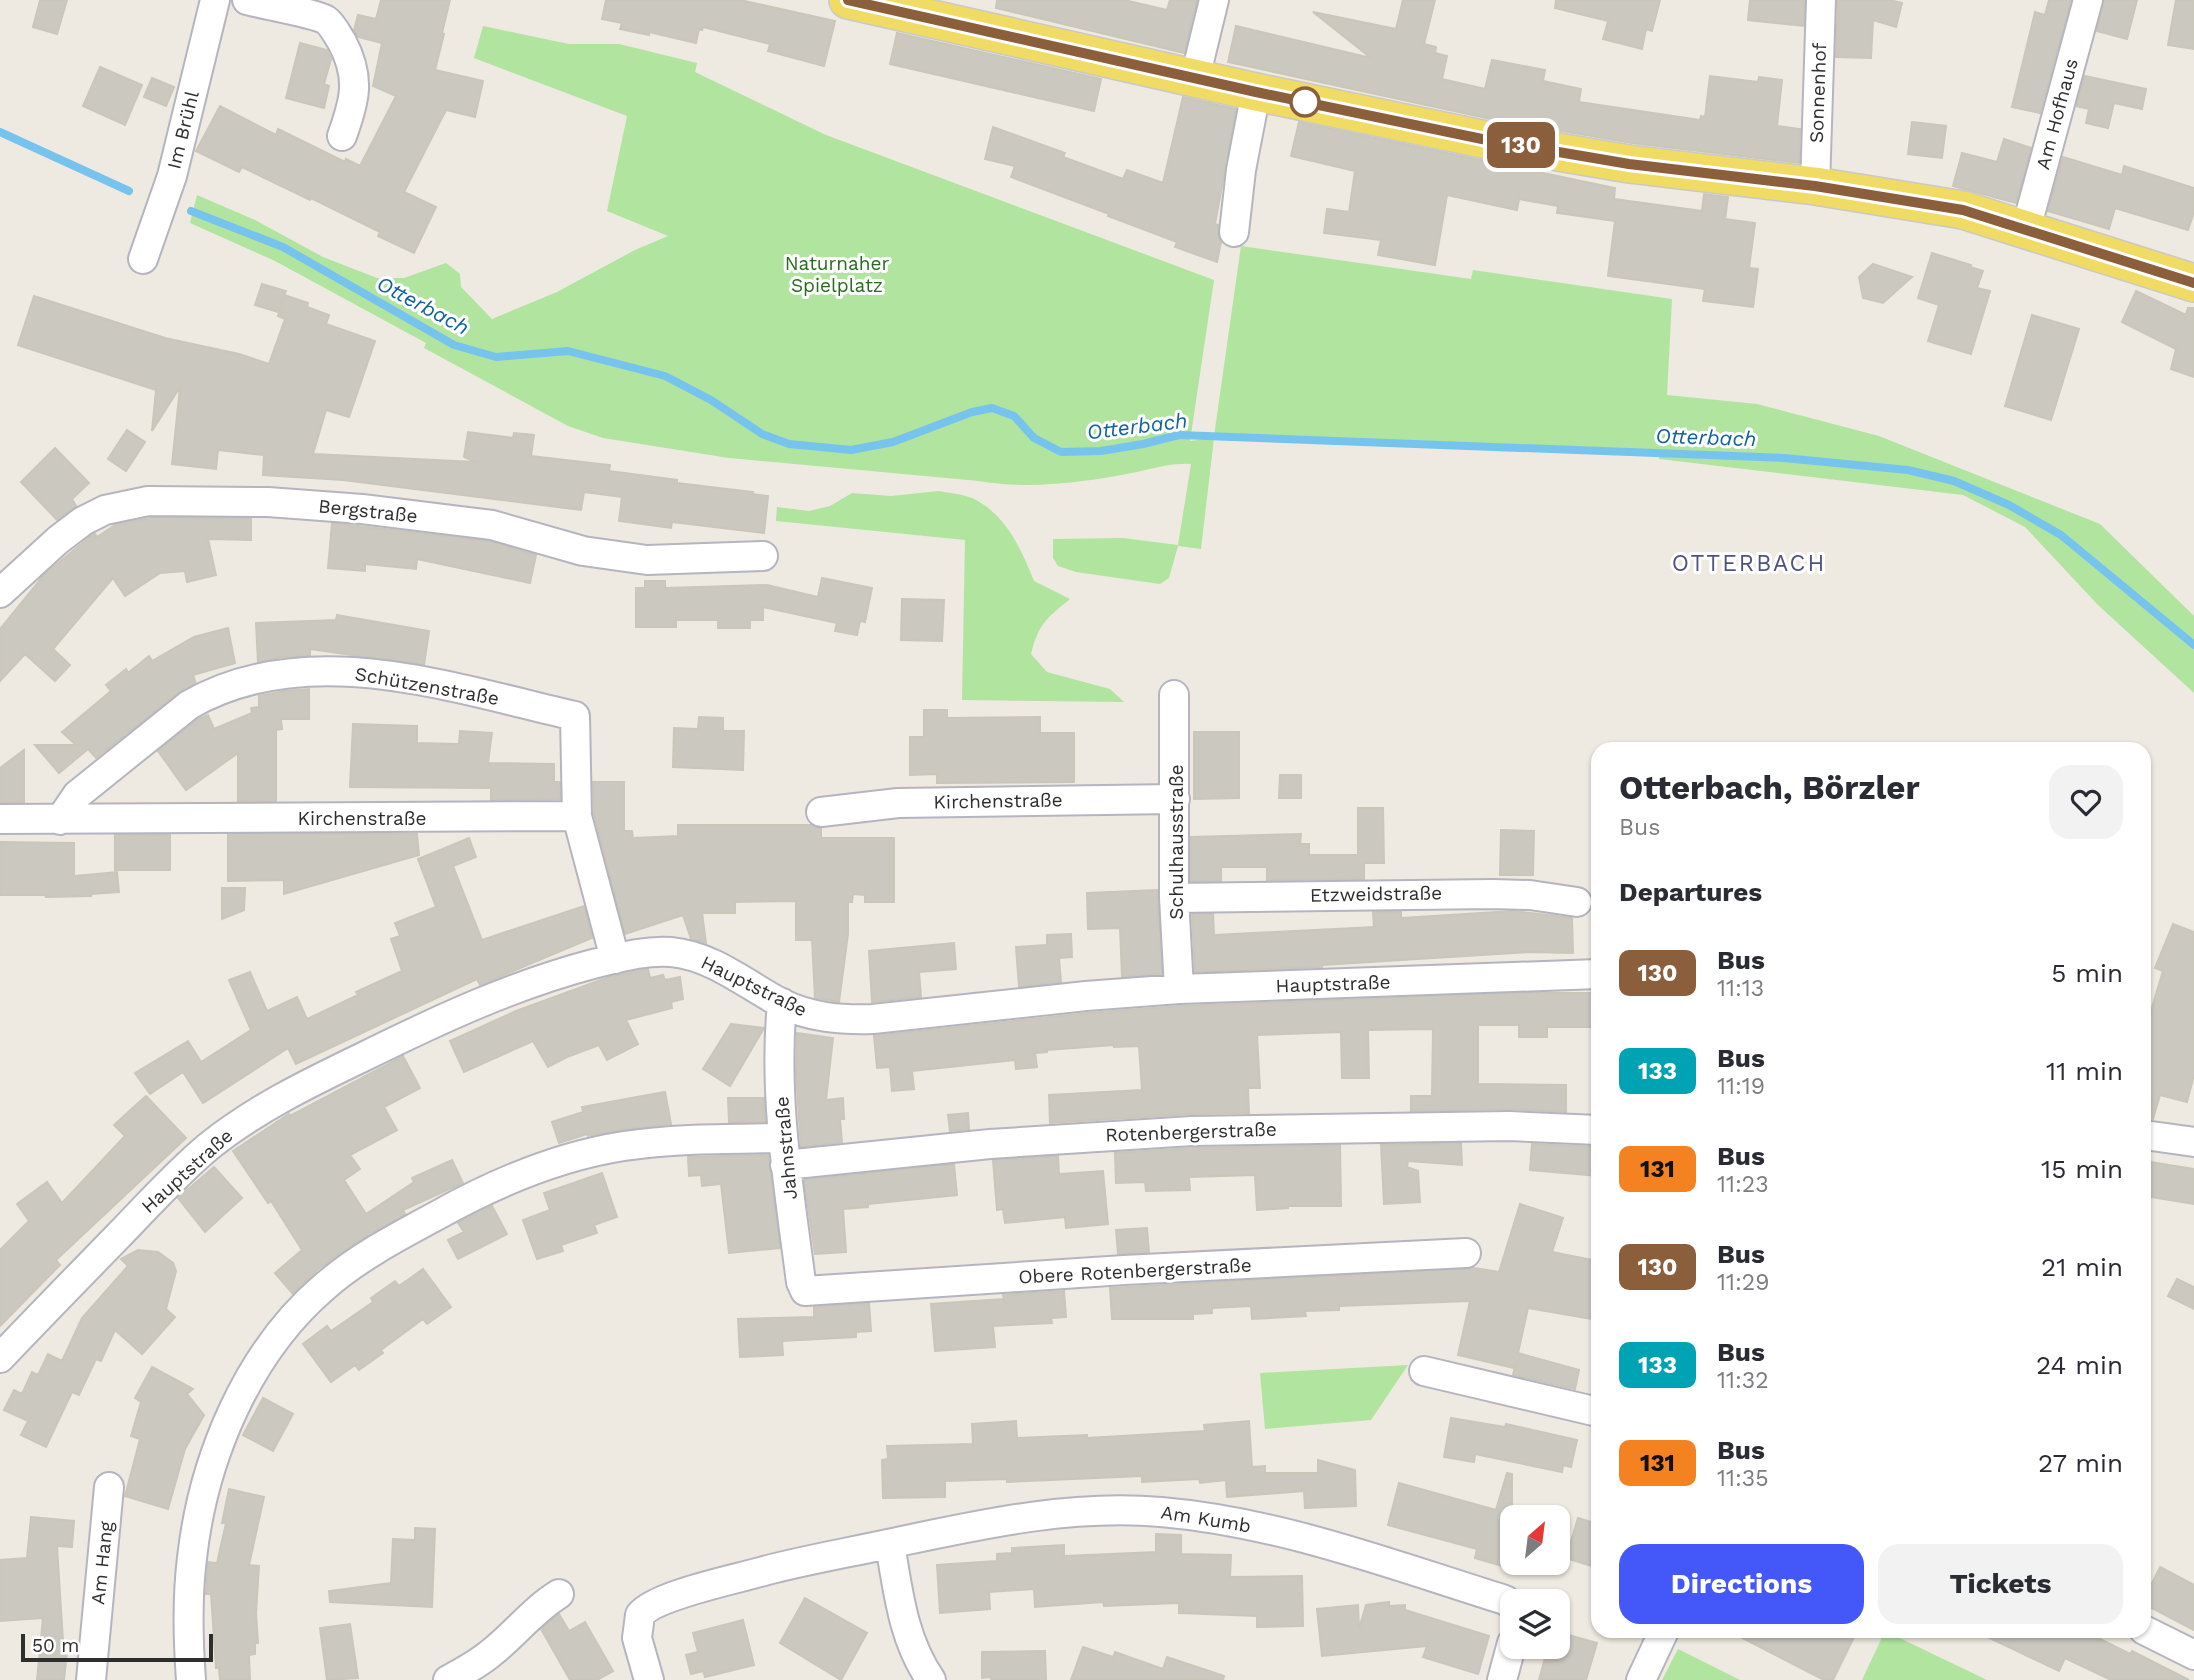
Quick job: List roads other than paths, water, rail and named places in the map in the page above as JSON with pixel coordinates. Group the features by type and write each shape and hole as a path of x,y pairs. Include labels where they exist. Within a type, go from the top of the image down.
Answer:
{"main road":[{"path":"848,0 889,5 1256,92 1482,139 1629,164 1815,186 1963,210 2194,283"}],"street":[{"name":"Im Brühl","path":"143,259 172,176 215,0"},
{"path":"247,0 326,20 338,36 349,56 355,81 354,104 342,136"},
{"path":"1195,78 1214,0"},
{"name":"Sonnenhof","path":"1815,186 1821,0"},
{"name":"Am Hofhaus","path":"2026,229 2088,0"},
{"path":"1234,233 1241,170 1256,92"},
{"name":"Bergstraße","path":"0,593 58,540 83,522 105,510 148,501 268,502 362,509 492,525 583,551 647,560 763,556"},
{"name":"Schützenstraße","path":"60,820 77,795 138,744 207,694 236,683 269,677 300,672 337,671 380,674 428,682 575,716 577,816"},
{"name":"Schulhausstraße","path":"1174,695 1174,898 1179,989"},
{"name":"Kirchenstraße","path":"821,812 898,803 1175,799"},
{"path":"577,816 615,959"},
{"name":"Kirchenstraße","path":"0,819 577,816"},
{"name":"Etzweidstraße","path":"1174,898 1493,894 1530,895 1577,902"},
{"name":"Hauptstraße","path":"0,1358 164,1188 207,1148 238,1125 320,1077 425,1027 520,986 615,959 669,952 691,956 713,964 803,1012 844,1020 1179,989 1591,974"},
{"name":"Jahnstraße","path":"782,1003 779,1045 784,1151 801,1282 805,1291"},
{"name":"Rotenbergerstraße","path":"191,1680 189,1596 200,1512 221,1439 238,1401 265,1355 285,1328 314,1297 344,1271 410,1230 497,1186 586,1154 622,1146 700,1140 784,1151 990,1144 1192,1130 1510,1126 1591,1130"},
{"path":"2151,1136 2194,1142"},
{"name":"Obere Rotenbergerstraße","path":"805,1291 1124,1270 1466,1253"},
{"path":"1424,1371 1591,1410"},
{"name":"Am Hang","path":"91,1680 109,1488"},
{"name":"Am Kumb","path":"649,1680 637,1638 640,1615 652,1605 673,1596 781,1567 980,1524 1074,1512 1115,1509 1217,1518 1372,1558 1500,1598"},
{"path":"890,1544 908,1633 931,1680"},
{"path":"448,1680 493,1651 546,1602 559,1594"},
{"path":"2151,1634 2194,1655"},
{"path":"1641,1680 1661,1638"},
{"path":"1502,1680 1508,1659"}],"waterway":[{"name":"Otterbach","path":"0,132 129,191"},
{"name":"Otterbach","path":"191,211 283,247 454,345 496,357 568,351 665,376 711,400 762,434 789,444 851,450 893,442 972,412 992,408 1014,416 1034,438 1061,452 1101,451 1179,435 1784,458 1908,470 1954,481 2009,505 2061,535 2194,645"}],"district":[{"name":"OTTERBACH","path":"1749,563"}],"park label":[{"name":"Naturnaher Spielplatz","path":"837,274"}]}
